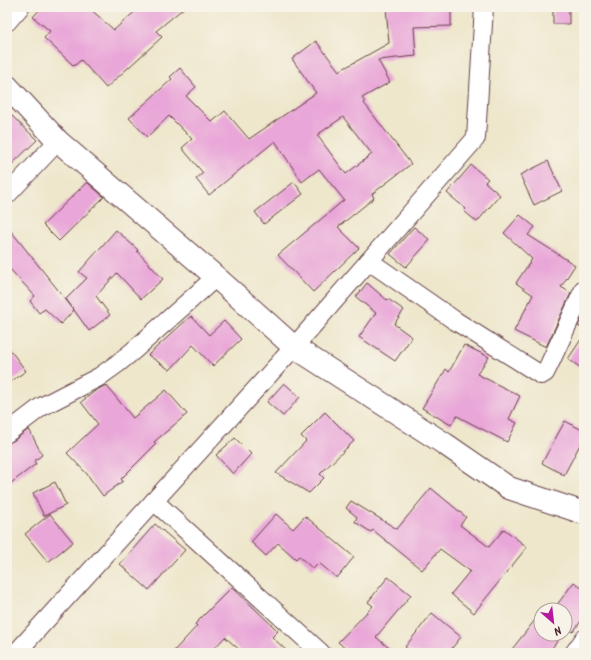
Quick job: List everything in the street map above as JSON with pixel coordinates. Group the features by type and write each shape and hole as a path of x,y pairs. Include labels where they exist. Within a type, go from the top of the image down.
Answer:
{"street":[{"path":"7,22 20,7"},
{"path":"16,653 294,347 476,138 484,7"},
{"path":"7,86 58,141 216,276 294,347 445,444 510,488 584,513"},
{"path":"7,195 58,141"},
{"path":"369,261 454,320 541,375 545,373 549,365 584,288"},
{"path":"7,432 41,407 99,377 117,364 216,276"},
{"path":"154,501 321,653"},
{"path":"574,653 584,639"}],"building":[{"path":"42,7 88,7 114,30 140,7 185,7 156,31 162,37 106,88 81,60 74,66 44,38 50,31 33,17"},
{"path":"386,7 451,7 451,26 414,27 416,56 378,60 390,82 362,98 365,102 364,103 411,164 372,194 374,198 338,227 359,248 313,292 278,255 344,200 319,169 302,182 275,141 209,195 196,179 203,173 182,148 192,139 169,116 147,137 129,118 172,79 170,77 180,68 196,87 186,96 212,122 225,111 249,139 316,93 292,59 316,41 339,71 389,43","holes":["343,117 372,154 346,174 317,135"]},
{"path":"553,7 569,7 569,24 553,24"},
{"path":"7,111 37,140 7,169"},
{"path":"548,161 562,191 534,205 520,175"},
{"path":"471,165 488,179 485,182 500,195 477,222 464,211 466,209 447,193"},
{"path":"87,182 104,197 59,241 43,225"},
{"path":"294,182 303,194 264,224 255,212"},
{"path":"520,215 535,227 528,235 575,265 561,287 571,293 546,347 514,331 533,295 516,283 532,259 504,233"},
{"path":"7,226 74,310 61,324 45,309 39,313 30,301 35,296 7,266"},
{"path":"414,227 430,240 406,267 390,254"},
{"path":"116,230 138,250 137,251 163,279 141,299 117,273 96,296 110,315 89,331 66,299 87,278 79,272"},
{"path":"367,283 387,300 388,299 404,310 394,324 412,337 395,361 359,337 376,313 356,297"},
{"path":"584,314 584,329 578,326"},
{"path":"191,316 209,335 224,321 241,339 213,366 193,345 170,370 148,355"},
{"path":"584,335 584,370 568,359"},
{"path":"464,345 489,357 477,374 520,396 509,419 517,423 507,442 457,416 451,425 422,408 446,369 449,372"},
{"path":"7,346 26,371 7,384"},
{"path":"284,383 300,397 283,416 267,402"},
{"path":"106,385 133,418 166,390 187,414 154,442 156,444 121,479 123,481 103,496 87,474 67,453 98,424 81,402 95,391"},
{"path":"325,412 354,441 320,474 324,478 309,493 276,473 306,441 301,436"},
{"path":"565,421 584,431 584,437 564,475 542,463"},
{"path":"29,429 42,455 34,461 36,464 7,486 7,443 13,441"},
{"path":"235,438 251,454 233,474 216,455"},
{"path":"55,482 66,505 44,516 33,493"},
{"path":"431,488 466,517 460,525 489,547 504,529 527,547 474,613 451,594 470,571 440,549 422,570 373,530 371,532 355,522 357,517 346,508 351,501 397,529"},
{"path":"50,514 73,542 48,562 25,534"},
{"path":"276,514 293,529 305,516 354,557 337,578 319,563 313,569 299,556 296,559 278,543 266,556 251,542"},
{"path":"155,524 185,550 149,590 120,564"},
{"path":"388,577 411,595 376,637 395,653 350,653 338,642 373,606 368,602"},
{"path":"574,582 584,590 584,617 573,632 573,602 559,602"},
{"path":"232,587 278,631 272,637 289,653 243,653 225,637 210,653 172,653 197,626 195,624"},
{"path":"432,613 461,637 448,653 413,653 405,647"},
{"path":"533,623 533,642 557,642 548,653 509,653"}]}
